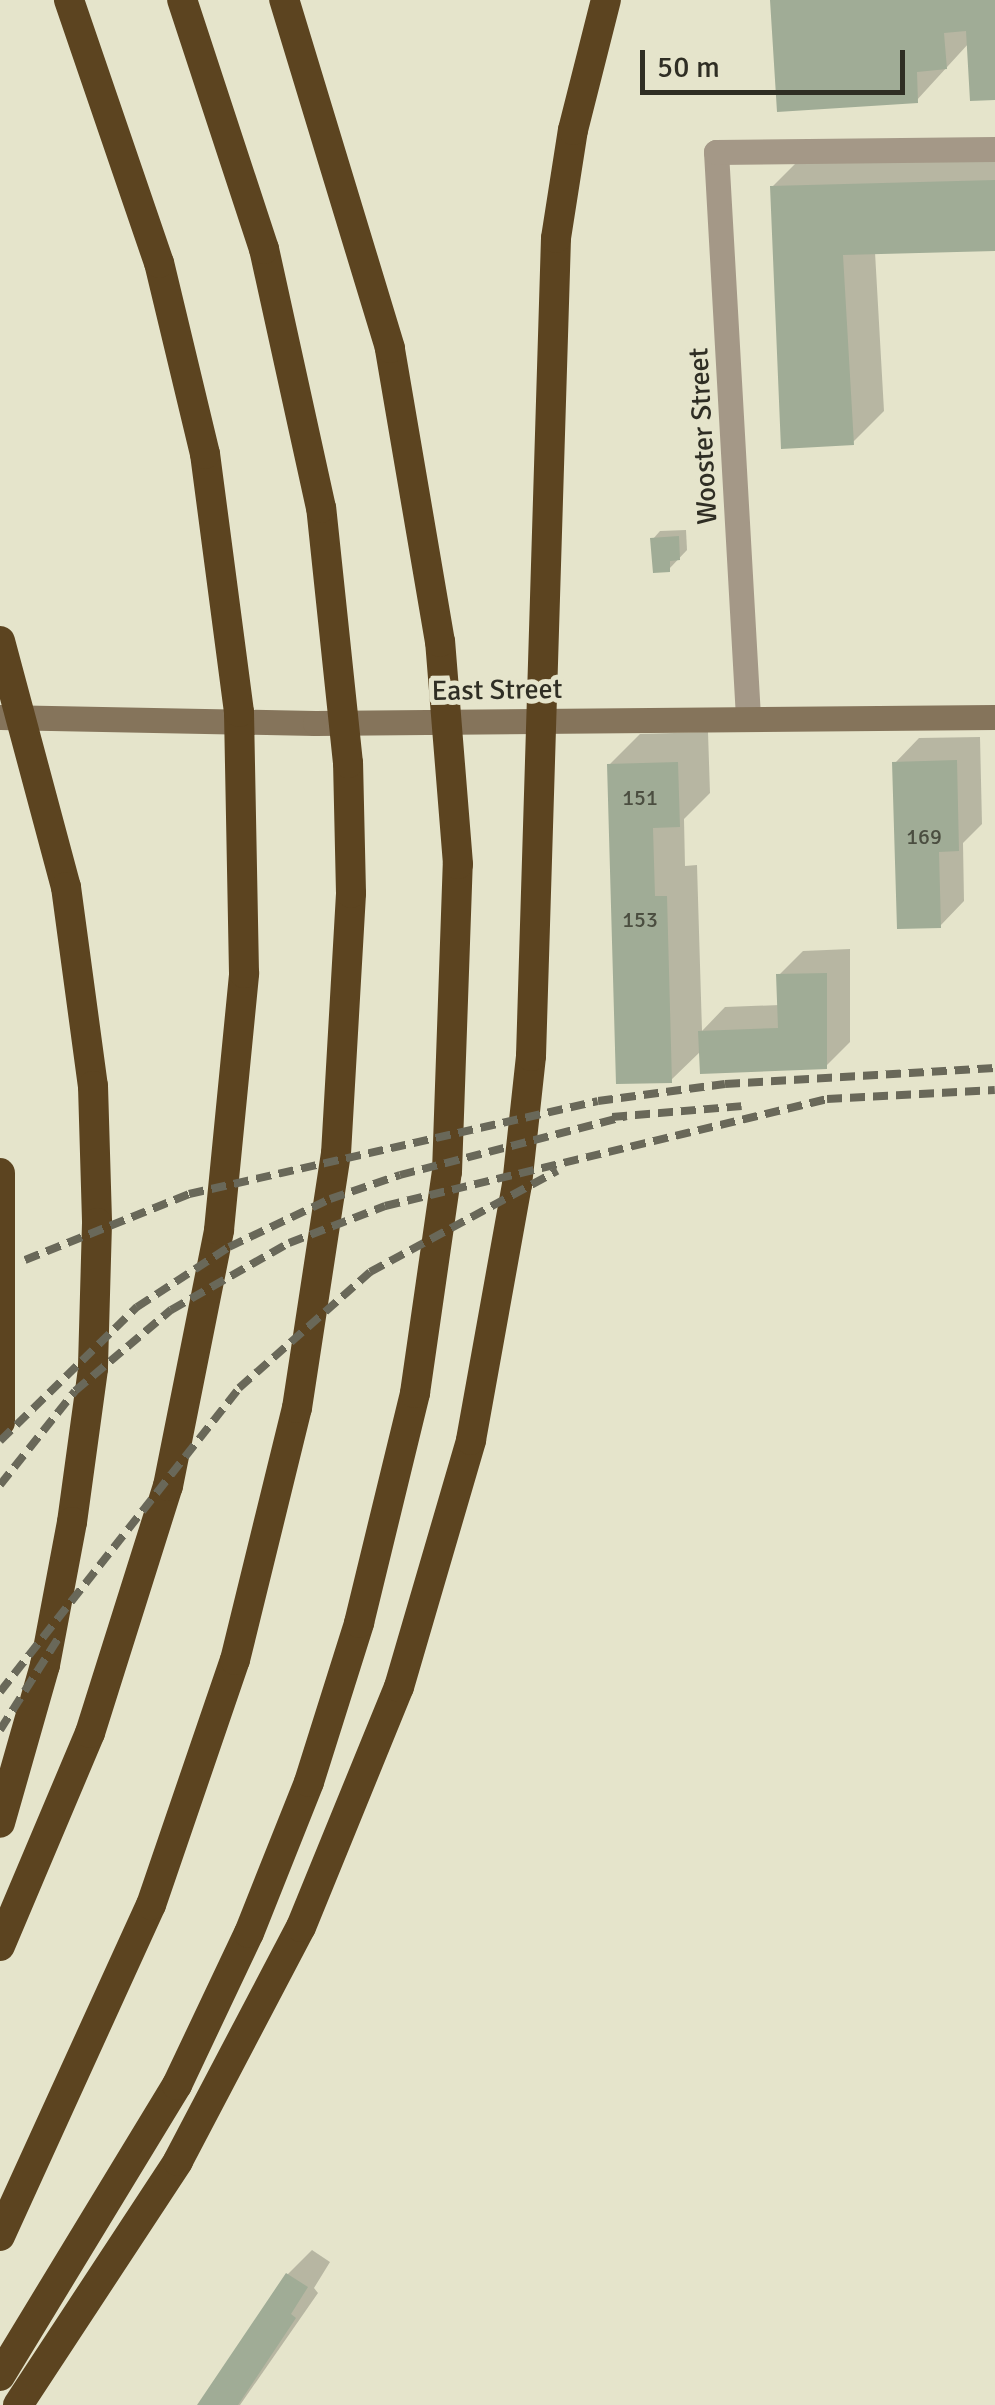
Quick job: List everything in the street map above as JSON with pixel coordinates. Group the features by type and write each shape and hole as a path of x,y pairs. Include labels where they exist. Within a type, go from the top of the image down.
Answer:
{"highway":[{"path":"0,1946 90,1733 168,1486 219,1230 244,973 239,712 205,454 159,263 69,0"},
{"path":"0,2236 151,1905 235,1660 296,1408 336,1154 350,856 344,709 324,524 264,249 182,0"},
{"path":"0,2376 177,2084 309,1782 359,1624 415,1393 447,1172 459,939 440,642 390,348 284,0"},
{"path":"18,2405 178,2161 301,1928 399,1687 471,1440 511,1223 531,1056 552,305 564,180 606,0"},
{"path":"0,641 66,887 86,1026 97,1158 96,1288 86,1426 60,1593 0,1823"},
{"path":"0,684 33,756"},
{"path":"0,1173 0,1422"}],"main road":[{"name":"East Street","path":"0,717 315,723 995,717"}],"street":[{"name":"Wooster Street","path":"748,717 716,152 995,149"}],"building":[{"path":"770,0 995,0 995,100 970,101 966,31 944,33 947,69 917,72 918,103 777,112"},
{"path":"995,180 995,251 843,255 854,445 781,449 770,186"},
{"path":"679,536 680,560 670,561 670,572 653,573 650,538"},
{"path":"957,760 959,851 939,852 941,928 897,929 892,762"},
{"path":"678,762 680,827 653,828 655,896 667,896 672,1083 616,1084 607,764"},
{"path":"827,973 827,1069 700,1074 698,1031 778,1028 776,974"},
{"path":"286,2273 308,2287 291,2314 296,2318 238,2405 197,2405"}],"railway":[{"path":"25,1260 189,1194 598,1101 725,1084 995,1068"},
{"path":"0,1485 75,1391 171,1310 289,1243 385,1206 827,1099 995,1090"},
{"path":"612,1117 742,1106"},
{"path":"0,1441 137,1307 229,1247 330,1199 400,1175 626,1116"},
{"path":"0,1692 239,1388 370,1272 557,1171"},
{"path":"0,1730 59,1637"}]}
